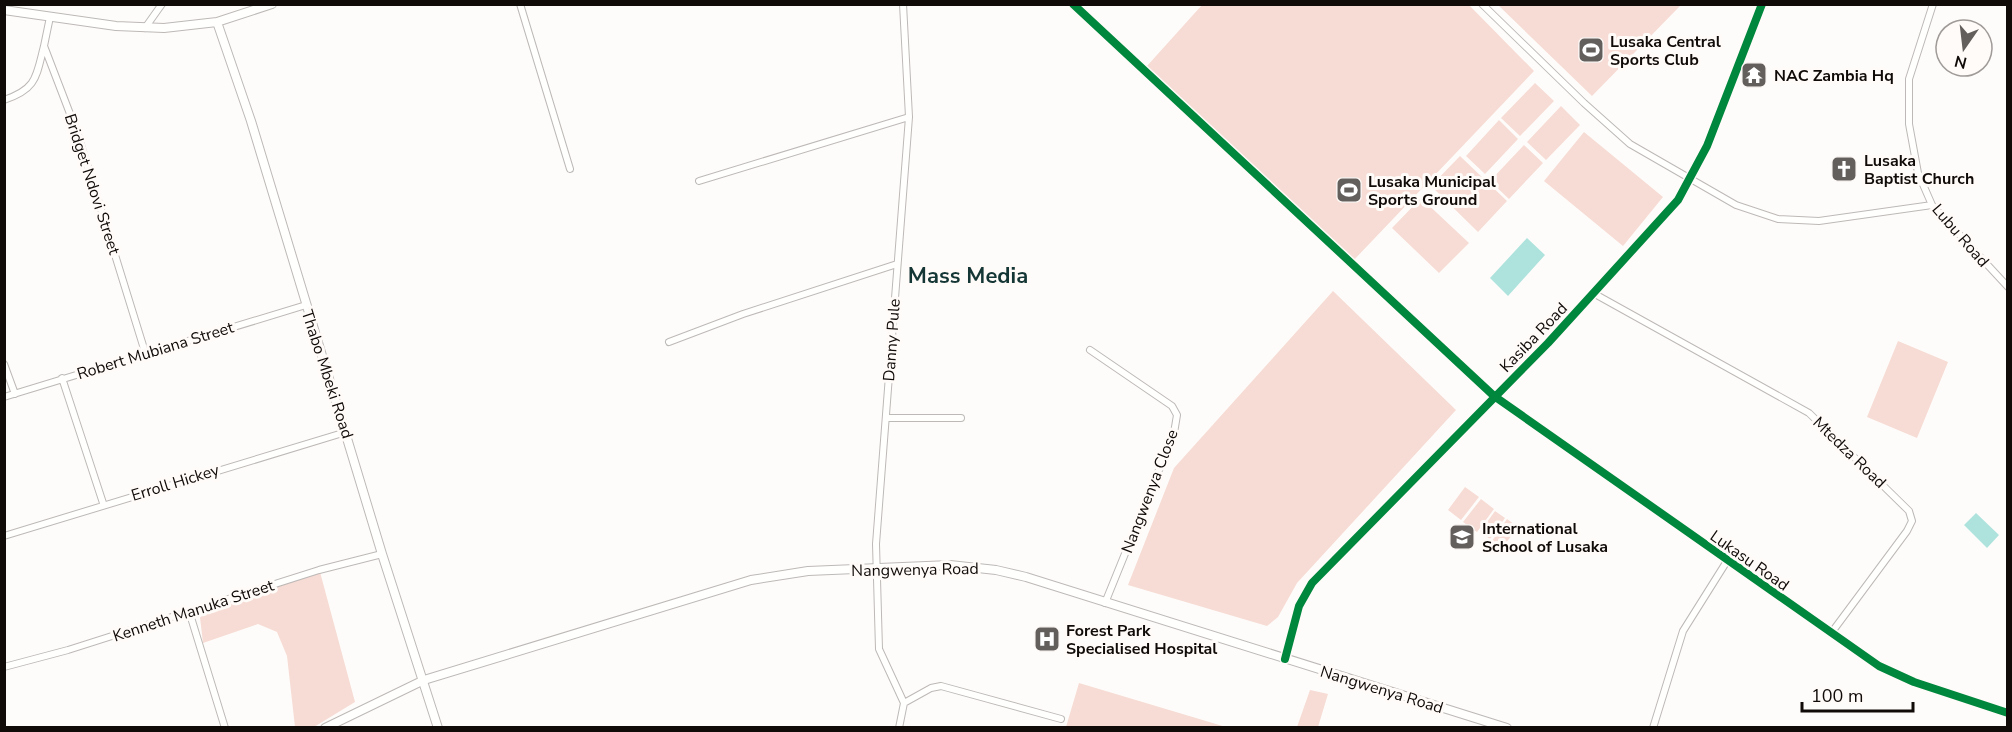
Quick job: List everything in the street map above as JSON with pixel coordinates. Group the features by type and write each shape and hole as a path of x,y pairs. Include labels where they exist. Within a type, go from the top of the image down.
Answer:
{"main road":[{"path":"4,10 145,28 181,27 217,22 272,4"},
{"name":"Thabo Mbeki Road","path":"217,22 251,121 347,432 382,554 438,728"},
{"name":"Nangwenya Road","path":"325,728 424,680 751,580 808,571 950,566 996,570 1507,728"}],"street":[{"path":"145,28 162,4"},
{"path":"520,4 570,169"},
{"name":"Danny Pule","path":"903,4 909,117 876,568 879,649 904,703"},
{"name":"Lukasu Road","path":"1072,4 1494,396 1879,666 1914,682 2007,713"},
{"path":"1482,4 1630,144 1736,205 1778,219 1819,221 1932,205"},
{"name":"Kasiba Road","path":"1285,659 1299,606 1312,583 1593,293 1659,222 1690,180 1707,146 1762,4"},
{"name":"Lubu Road","path":"1933,4 1909,79 1910,124 1918,173 1932,205 2007,287"},
{"path":"4,100 29,89 36,79 50,17"},
{"name":"Bridget Ndovi Street","path":"44,46 81,142 145,352"},
{"path":"699,181 909,117"},
{"path":"669,342 743,314 897,264"},
{"name":"Mtedza Road","path":"1593,293 1809,413 1909,511 1910,526 1832,632"},
{"name":"Robert Mubiana Street","path":"4,397 306,304"},
{"name":"Nangwenya Close","path":"1090,350 1172,406 1178,415 1174,433 1105,603"},
{"path":"4,364 15,394"},
{"path":"62,378 103,503"},
{"path":"886,418 961,418"},
{"name":"Erroll Hickey","path":"4,536 103,503 347,432"},
{"name":"Kenneth Manuka Street","path":"4,667 68,650 189,611 382,554"},
{"path":"1653,728 1683,631 1727,561"},
{"path":"189,611 225,728"},
{"path":"899,728 904,703 931,688 941,686 1061,719"}],"shaded area":[{"name":"Lusaka Municipal Sports Ground","path":"1468,4 1534,71 1352,262 1147,66 1202,5"},
{"name":"Lusaka Central Sports Club","path":"1498,5 1681,5 1592,96"},
{"path":"1535,83 1554,101 1520,136 1501,118"},
{"path":"1561,106 1580,125 1546,160 1527,142"},
{"path":"1499,120 1518,139 1485,174 1466,156"},
{"path":"1584,132 1663,197 1623,246 1544,181"},
{"path":"1524,145 1543,163 1509,199 1490,181"},
{"path":"1460,156 1507,201 1478,232 1431,186"},
{"path":"1421,198 1469,243 1439,273 1392,228"},
{"path":"1333,291 1456,410 1297,583 1278,617 1267,626 1128,585 1174,468"},
{"path":"1898,341 1948,362 1917,438 1867,417"},
{"path":"1465,487 1479,497 1461,520 1448,510"},
{"path":"1481,499 1494,509 1477,532 1463,522"},
{"path":"1495,511 1505,518 1490,539 1480,532"},
{"path":"1507,519 1518,527 1502,548 1492,541"},
{"path":"320,572 355,702 314,727 295,727 287,656 277,632 258,624 203,643 199,609"},
{"path":"1079,683 1226,727 1066,727"},
{"path":"1310,690 1328,694 1318,727 1297,727"}],"water":[{"path":"1527,238 1545,255 1508,296 1490,278"},
{"path":"1976,513 1999,535 1987,548 1964,525"}],"cycle path":[{"path":"1073,4 1494,396 1879,666 1914,682 2008,713"},
{"path":"1285,659 1299,606 1312,583 1548,343 1678,200 1707,146 1762,4"}],"place":[{"name":"Lusaka Central Sports Club","path":"1591,50"},
{"name":"NAC Zambia Hq","path":"1754,75"},
{"name":"Lusaka Baptist Church","path":"1844,169"},
{"name":"Lusaka Municipal Sports Ground","path":"1349,190"},
{"name":"International School of Lusaka","path":"1462,537"},
{"name":"Forest Park Specialised Hospital","path":"1047,639"}],"district":[{"name":"Mass Media","path":"968,275"}]}
